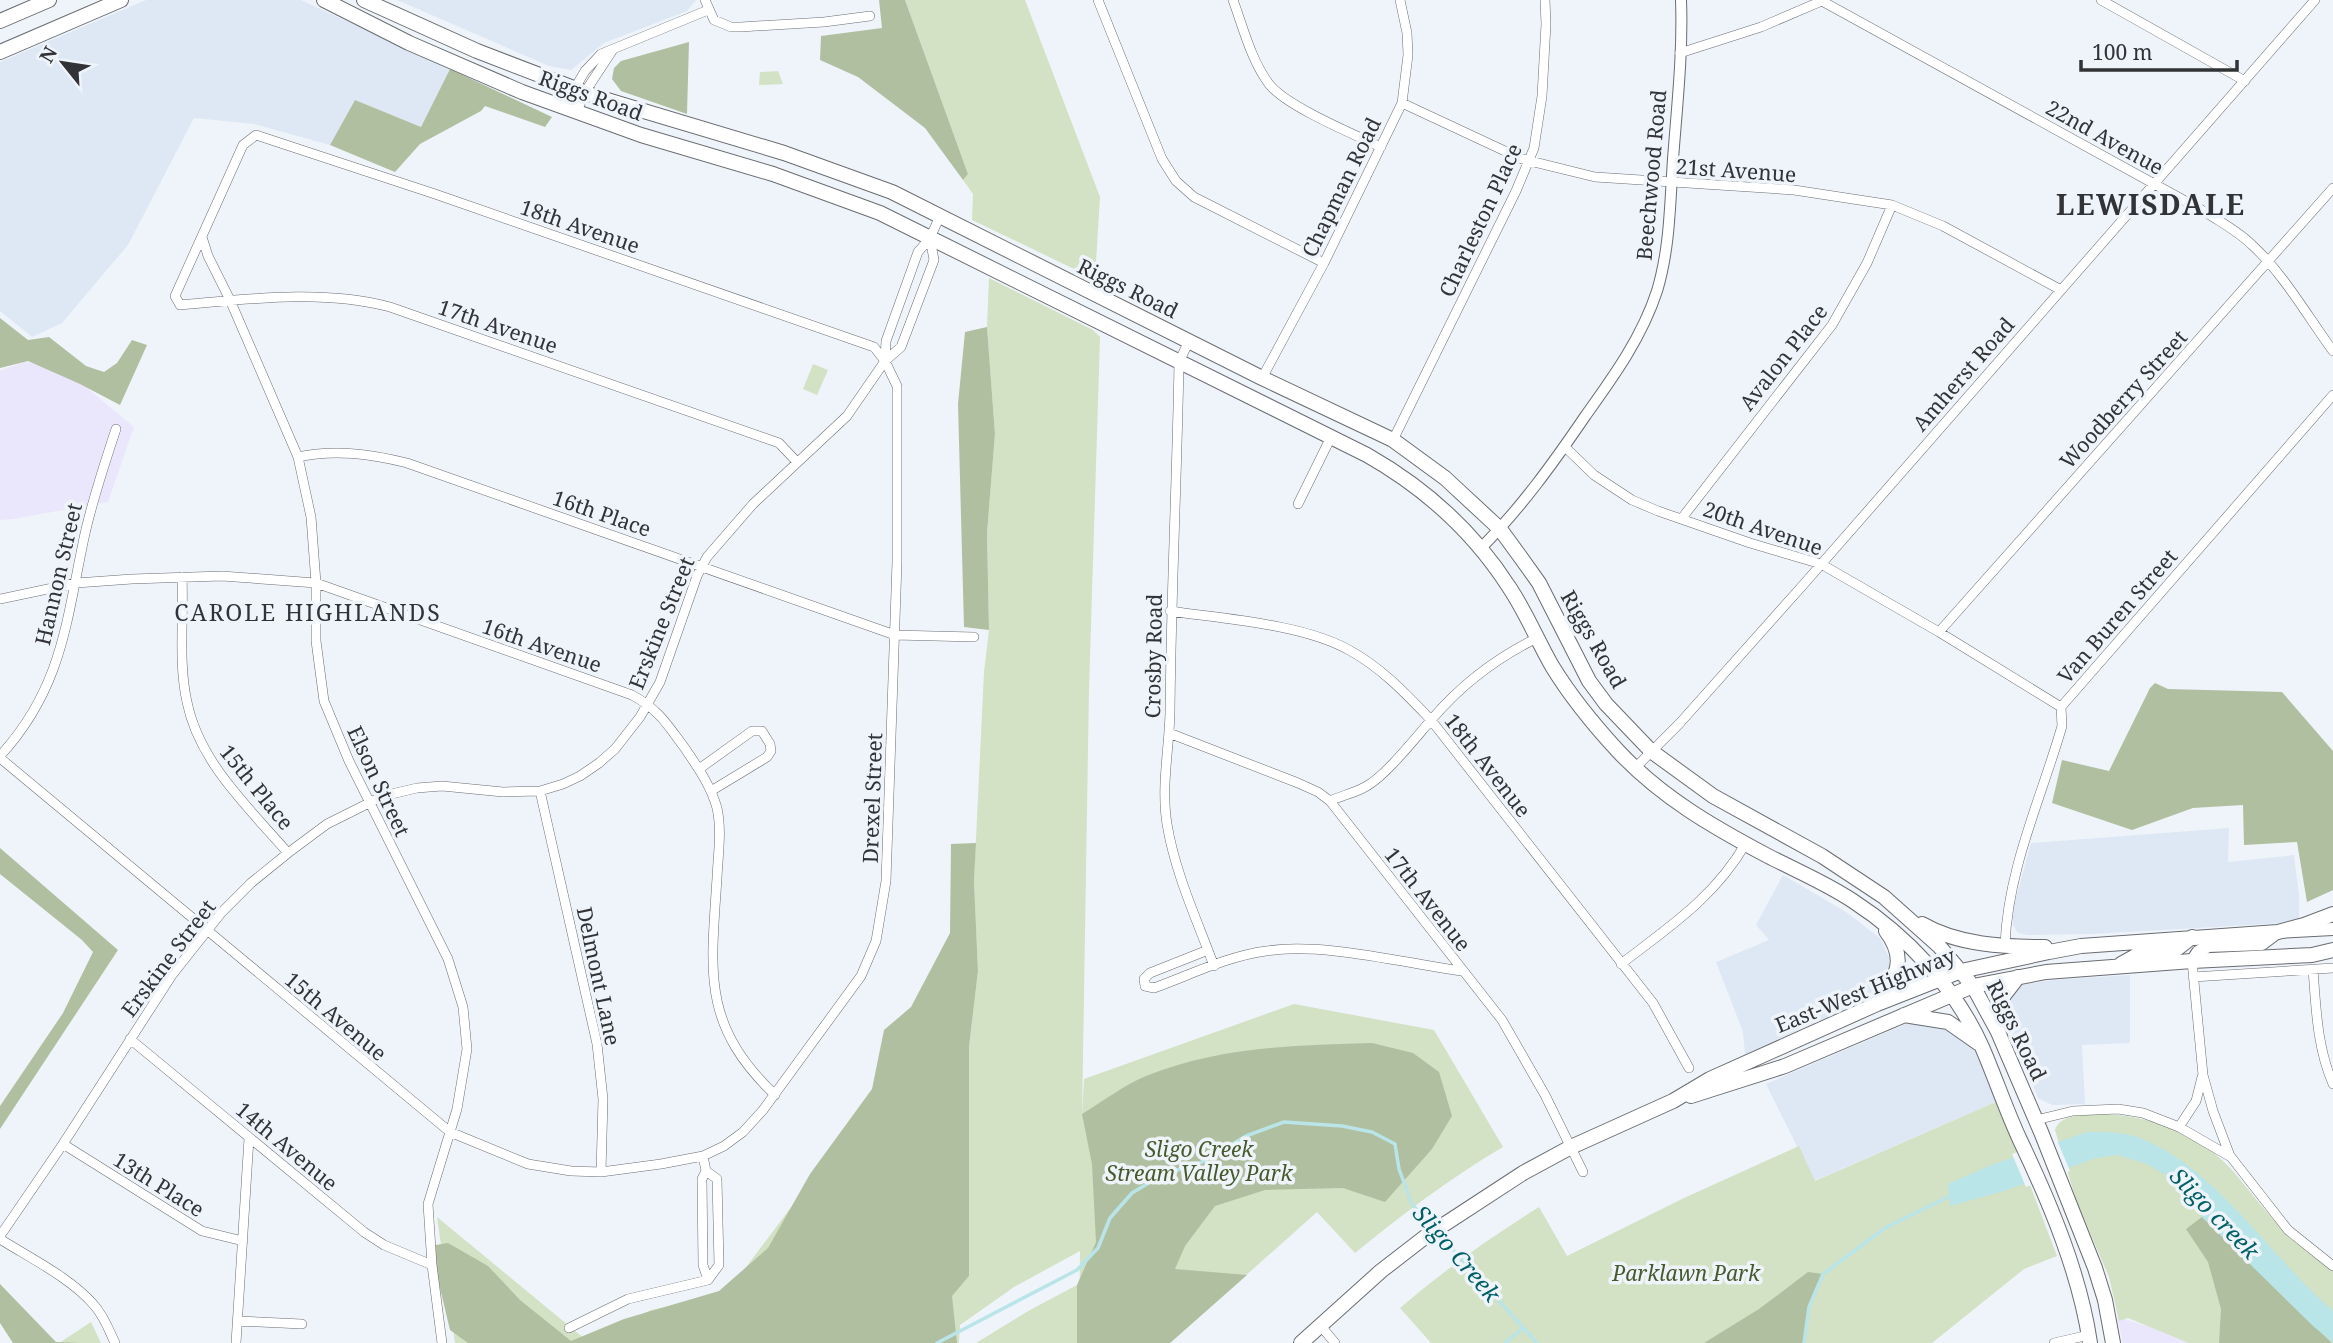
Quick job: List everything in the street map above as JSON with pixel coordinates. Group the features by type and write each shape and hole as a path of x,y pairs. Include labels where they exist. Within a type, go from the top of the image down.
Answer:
{"main road":[{"path":"0,21 49,0"},
{"path":"0,52 121,0"},
{"name":"Riggs Road","path":"324,0 461,66 522,92 641,135 773,174 852,201 1331,437 1397,472 1415,485 1451,515 1481,548 1510,588 1576,702 1634,769 1670,799 1810,876 1869,912 1899,935 1951,994 1981,1046 2038,1180 2071,1264 2090,1339"},
{"name":"Riggs Road","path":"363,0 477,51 580,90 643,112 829,167 892,192 1262,378 1392,440 1446,478 1500,529 1539,583 1589,681 1606,704 1651,751 1713,796 1822,856 1896,907 1939,946 1973,986 1998,1032 2058,1173 2095,1268 2105,1300 2113,1343"},
{"path":"1896,907 1933,930 1951,937 2027,947 2081,946"},
{"path":"1869,912 1895,943 1898,958 1894,980 1877,1004"},
{"name":"East-West Highway","path":"1300,1343 1381,1271 1425,1237 1523,1173 1571,1147 1673,1101 1710,1079 1938,978 2081,946 2278,932 2333,915"},
{"path":"2192,961 2198,952 2208,946 2262,944 2278,932 2333,929"},
{"path":"2117,966 2139,954 2178,948 2192,937"},
{"name":"East-West Highway","path":"1673,1101 1785,1066 1973,986 2018,977 2117,966 2192,961 2313,962 2333,952"},
{"path":"1998,1032 2001,999 2018,977"},
{"path":"1902,1015 1948,1022 1981,1046"}],"street":[{"path":"705,0 715,20 731,27 824,22 870,16"},
{"path":"1098,0 1162,159 1176,181 1194,197 1324,263"},
{"path":"1233,0 1258,66 1273,89 1289,102 1381,147"},
{"name":"Chapman Road","path":"1262,378 1324,263 1402,103 1408,33 1399,0"},
{"name":"Charleston Place","path":"1392,440 1529,162 1539,124 1545,0"},
{"name":"Beechwood Road","path":"1481,548 1500,529 1564,447 1628,354 1645,323 1658,288 1666,255 1681,53 1681,0"},
{"path":"2101,0 2245,81"},
{"name":"Amherst Road","path":"1634,769 1688,714 1821,564 2315,0"},
{"path":"1681,53 1761,27 1823,1"},
{"name":"22nd Avenue","path":"1823,1 2229,227 2253,245 2268,262 2333,351"},
{"path":"572,109 580,90 612,51 708,10"},
{"name":"21st Avenue","path":"1402,103 1529,162 1604,178 1794,190 1892,205 1943,226 2061,290"},
{"name":"18th Avenue","path":"202,237 243,145 256,135 435,194 874,348 886,361"},
{"name":"Woodberry Street","path":"1939,632 2333,188"},
{"name":"Avalon Place","path":"1682,519 1832,325 1867,263 1892,205"},
{"path":"886,361 901,347 934,260 930,238 940,216"},
{"name":"17th Avenue","path":"202,237 175,296 180,304 333,297 390,307 779,443 797,461"},
{"name":"Elson Street","path":"202,237 298,457 310,507 316,583 316,641 324,701 369,802 448,959 460,994 467,1048 462,1088 428,1204 432,1265 442,1343"},
{"name":"Drexel Street","path":"704,1156 743,1132 775,1095 861,976 876,941 886,881 895,635 897,386 886,361 886,341 918,252 930,238"},
{"name":"Crosby Road","path":"1189,341 1179,362 1170,611 1169,733 1164,784 1167,822 1179,873 1214,966"},
{"name":"Erskine Street","path":"0,1238 172,975 206,930 251,883 288,853 327,824 369,802 417,788 442,786 503,792 540,791 564,784 599,763 626,737 660,682 700,566 734,523 847,416 886,361"},
{"name":"Van Buren Street","path":"2005,944 2006,920 2017,863 2062,726 2061,707 2333,395"},
{"name":"Hannon Street","path":"0,757 21,730 49,680 64,639 94,494 117,429"},
{"path":"1298,504 1331,437"},
{"name":"20th Avenue","path":"1564,447 1594,475 1633,500 1682,519 1821,564 2061,707"},
{"name":"16th Place","path":"298,457 334,452 382,457 407,463 895,635 974,637"},
{"name":"16th Avenue","path":"0,599 76,583 245,577 316,583 632,695 648,704 659,712 711,791 716,807 719,843 712,948 715,998 735,1049 753,1074 775,1095"},
{"name":"15th Place","path":"182,578 184,680 186,700 195,730 214,764 288,853"},
{"name":"18th Avenue","path":"1170,611 1297,631 1336,643 1392,680 1431,720 1659,1012 1689,1068"},
{"path":"1330,801 1366,787 1420,736 1431,720 1459,691 1483,670 1537,638"},
{"path":"699,769 752,731 762,732 767,737 771,751 767,757 711,791"},
{"name":"17th Avenue","path":"1169,733 1298,783 1330,801 1514,1039 1583,1172"},
{"name":"15th Avenue","path":"0,757 450,1132 528,1164 571,1171 601,1171 704,1156"},
{"name":"Delmont Lane","path":"540,791 597,1044 603,1099 601,1171"},
{"path":"1621,964 1710,893 1727,873 1746,843"},
{"path":"1208,950 1150,973 1143,983 1154,988 1214,966 1263,951 1283,948 1326,951 1462,971"},
{"path":"2192,961 2203,1075 2213,1111 2231,1157 2288,1230 2333,1266"},
{"path":"2333,968 2313,962 2319,1036 2333,1084"},
{"name":"East-West Highway","path":"2193,977 2313,962"},
{"name":"14th Avenue","path":"130,1039 364,1232 384,1245 432,1265"},
{"path":"2179,1127 2196,1101 2203,1075"},
{"path":"2036,1120 2073,1111 2118,1109 2154,1116 2231,1157"},
{"path":"236,1343 249,1138"},
{"name":"13th Place","path":"63,1144 202,1231 243,1241"},
{"path":"704,1156 706,1171 702,1179 703,1265 708,1280"},
{"path":"569,1328 628,1299 708,1280 719,1265 718,1179 706,1171"},
{"path":"0,1238 79,1290 95,1305 115,1343"},
{"path":"237,1321 302,1324"},
{"path":"1320,1325 1335,1343"},
{"path":"2054,1343 2090,1339"}],"shaded area":[{"path":"146,0 301,0 450,69 421,127 355,100 330,145 254,124 194,118 128,245 62,323 32,337 0,311 0,62"},
{"path":"397,0 696,0 687,11 604,43 571,70 549,66"},
{"path":"24,362 62,367 134,427 108,502 0,520 0,371"},
{"path":"2229,828 2228,862 2294,855 2299,922 2093,934 2027,935 2018,933 2013,925 2012,913 2031,843"},
{"path":"1783,875 1846,912 1880,938 1889,957 1889,970 1883,985 1865,1000 1745,1054 1743,1032 1716,962 1769,940 1756,925"},
{"path":"2130,975 2130,1043 2082,1045 2085,1104 2052,1105 2038,1098 2004,1009 2008,994 2021,985 2052,980"},
{"path":"1931,1021 1959,1031 1972,1045 1998,1101 1814,1181 1766,1084 1908,1023"},
{"path":"2117,1317 2203,1343 2123,1343"}],"green space":[{"path":"879,0 905,0 968,174 963,180 925,128 858,77 820,60 821,36 882,28"},
{"path":"905,0 1025,0 1100,197 1095,279 972,220 973,194 963,180 968,174"},
{"path":"689,42 687,114 621,91 612,79 614,68 621,61"},
{"path":"450,69 552,117 545,127 485,106 481,111 420,144 395,172 330,145 355,100 421,127"},
{"path":"778,71 783,84 759,85 760,72"},
{"path":"989,278 1093,330 1100,337 1089,689 1082,1116 1084,1079 1294,1004 1434,1030 1503,1147 1427,1197 1355,1253 1317,1212 1170,1343 1079,1343 1080,1251 1014,1287 960,1325 959,1343 455,1343 437,1217 586,1340 651,1310 726,1294 968,971 961,1285 969,1276 969,1047 978,971 974,881 984,672 989,630 987,533 995,434 987,327"},
{"path":"0,318 28,340 49,337 86,366 104,372 117,363 132,340 147,345 120,405 28,361 0,368"},
{"path":"987,327 995,434 987,533 989,630 964,627 958,404 965,332"},
{"path":"813,364 828,370 817,395 803,389"},
{"path":"2155,683 2168,689 2282,692 2333,751 2333,890 2307,902 2297,842 2244,845 2243,805 2193,808 2132,830 2052,803 2062,760 2109,771 2150,688"},
{"path":"976,843 974,881 978,971 969,1047 969,1276 952,1296 957,1343 468,1343 450,1330 430,1246 448,1243 488,1266 520,1300 571,1341 624,1319 719,1291 768,1248 810,1174 872,1089 884,1030 911,1007 950,933 951,844"},
{"path":"0,848 118,950 0,1129 0,1106 63,1013 93,952 82,940 0,874"},
{"name":"Sligo Creek Stream Valley Park","path":"1372,1043 1413,1053 1439,1072 1452,1116 1432,1149 1385,1202 1343,1188 1265,1190 1215,1206 1185,1246 1175,1269 1247,1275 1170,1343 1077,1343 1077,1285 1096,1242 1092,1164 1082,1114 1146,1076 1201,1059 1258,1049"},
{"name":"Parklawn Park","path":"1998,1101 2057,1256 2024,1269 1932,1343 1431,1343 1400,1308 1468,1255 1539,1207 1567,1256 1684,1198 1799,1146 1815,1181"},
{"path":"2095,1114 2130,1117 2164,1125 2195,1140 2223,1161 2281,1227 2333,1271 2333,1343 2189,1343 2128,1318 2119,1321 2109,1277 2076,1200 2055,1130 2061,1121 2066,1119"},
{"path":"2202,1217 2332,1343 2219,1343 2221,1309 2208,1262 2186,1229"},
{"path":"1808,1272 1823,1274 1809,1307 1804,1343 1704,1343 1759,1309"},
{"path":"0,1284 56,1342 80,1343 13,1343 0,1323"},
{"path":"1077,1285 1077,1343 976,1343 1030,1310"},
{"path":"91,1322 101,1343 59,1343"}],"water":[{"name":"Sligo creek","path":"2087,1132 2121,1133 2140,1138 2168,1152 2194,1170 2219,1192 2333,1311 2333,1343 2202,1217 2189,1196 2174,1180 2147,1164 2117,1155 2096,1158 2004,1191 1950,1206 1948,1184 1991,1165"}],"pier":[{"path":"2056,1138 2070,1171 2026,1187 2012,1154"}],"waterway":[{"name":"Sligo Creek","path":"937,1343 1077,1270 1098,1248 1110,1218 1132,1193 1162,1175 1202,1162 1246,1136 1284,1122 1342,1126 1372,1132 1395,1144 1399,1169 1412,1204 1433,1228"},
{"name":"Sligo Creek","path":"1804,1343 1809,1307 1823,1274 1885,1228 1952,1195"},
{"name":"Sligo Creek","path":"1438,1233 1537,1343"},
{"path":"1505,1343 1522,1329"}],"district":[{"name":"LEWISDALE","path":"2151,204"},
{"name":"CAROLE HIGHLANDS","path":"308,612"}]}
